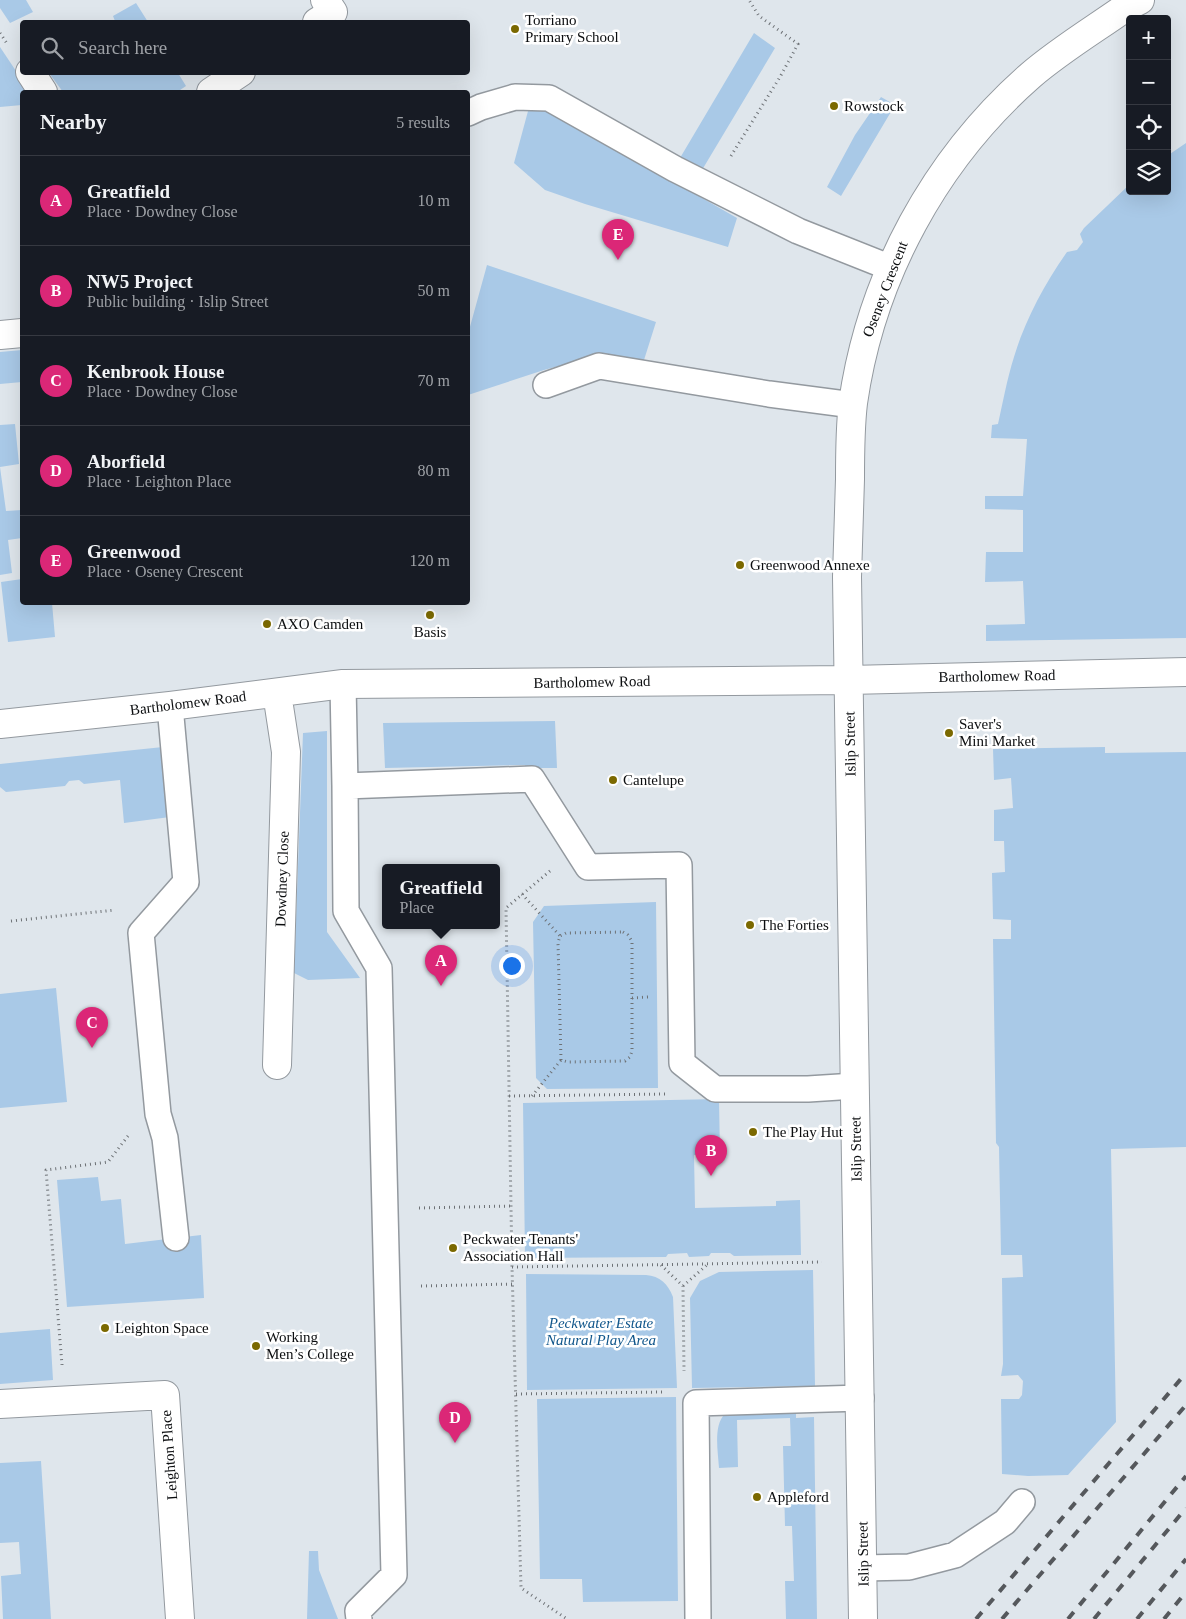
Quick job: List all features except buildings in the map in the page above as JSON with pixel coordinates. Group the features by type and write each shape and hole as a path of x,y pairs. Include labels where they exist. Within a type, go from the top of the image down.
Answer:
{"street":[{"path":"320,20 333,12 325,0"},
{"name":"Oseney Crescent","path":"850,680 847,577 850,434 864,343 891,268 906,235 933,187 988,118 1032,74 1126,7 1140,0"},
{"path":"32,75 42,90"},
{"path":"214,90 236,75"},
{"path":"0,335 20,333"},
{"name":"Bartholomew Road","path":"0,724 170,706 343,684 850,680 1186,672"},
{"name":"Islip Street","path":"850,680 863,1619"},
{"name":"Dowdney Close","path":"277,693 286,752 277,1065"},
{"name":"Leighton Place","path":"0,1404 165,1396 180,1619"}],"lane":[{"path":"470,112 480,107 514,97 549,98 675,169 798,231 891,268"},
{"path":"546,384 599,366 769,394 853,405"},
{"path":"343,684 346,911 379,968 394,1575 358,1611 359,1619"},
{"path":"170,706 186,882 141,932 158,1114 165,1138 176,1238"},
{"path":"345,786 532,779 588,867 679,865 682,1063 715,1089 855,1086"},
{"path":"698,1619 691,1398 861,1398"},
{"path":"862,1568 909,1567 955,1554 1005,1522 1022,1502"}],"path":[{"path":"731,156 798,44 759,16 748,0"},
{"path":"567,1619 521,1588 512,1268 506,908 576,849"},
{"path":"522,894 560,936"},
{"path":"12,921 117,910 141,932"},
{"path":"532,1096 561,1060 558,943 560,936 566,933 623,932 632,941 632,1051 630,1057 625,1061 568,1062 561,1060"},
{"path":"509,1096 704,1093 715,1089"},
{"path":"65,1400 46,1170 108,1162 127,1138 158,1114"},
{"path":"386,1209 511,1206"},
{"path":"512,1268 858,1261"},
{"path":"683,1286 708,1264"},
{"path":"516,1394 691,1398 683,1286 661,1265"},
{"path":"388,1286 513,1284"}],"green space":[{"path":"0,0 26,0 33,12 10,23 0,8"},
{"path":"136,3 147,20 115,20 113,16"},
{"path":"754,33 775,48 702,170 680,158"},
{"path":"0,47 29,90 20,90 20,105 0,107"},
{"path":"50,75 179,75 186,86 180,90 62,90"},
{"path":"881,97 895,105 841,196 827,187 855,135"},
{"path":"531,100 737,218 728,247 545,190 514,163"},
{"path":"1186,143 1186,638 986,641 986,625 1025,624 1023,581 985,582 986,552 1023,552 1023,510 985,509 985,496 1023,496 1027,439 991,438 992,425 998,424 1007,382 1024,329 1043,289 1067,252 1077,250 1083,242 1080,234 1084,228 1126,188 1126,195 1171,195 1171,153"},
{"path":"487,265 656,322 644,360 591,357 470,394 470,327"},
{"path":"20,350 20,382 0,384 0,352"},
{"path":"15,424 19,464 0,467 0,425"},
{"path":"0,467 6,511 20,510 20,538 8,540 12,573 0,575"},
{"path":"20,579 20,605 52,605 55,637 8,642 1,582"},
{"path":"555,721 557,768 526,768 525,765 385,768 383,723"},
{"path":"327,731 327,932 360,978 308,980 294,973 303,733"},
{"path":"163,747 170,817 124,823 120,780 84,784 79,780 69,781 65,786 6,792 0,787 0,764"},
{"path":"1105,747 1105,753 1186,752 1186,1147 1111,1149 1116,1422 1068,1475 1028,1476 1002,1474 1001,1399 1019,1399 1022,1395 1023,1381 1018,1375 1001,1376 1003,1364 1002,1278 1023,1277 1022,1255 1001,1255 999,1147 996,1143 993,939 1011,939 1011,920 993,919 992,873 1005,872 1004,841 994,841 994,810 1013,808 1011,778 994,780 993,749"},
{"path":"656,902 658,1088 547,1089 536,1078 533,922 544,906"},
{"path":"56,988 67,1102 0,1108 0,994"},
{"path":"719,1099 720,1155 694,1155 695,1208 776,1206 776,1201 800,1200 801,1255 734,1256 730,1253 711,1253 709,1256 689,1257 687,1253 668,1254 666,1257 525,1258 523,1103"},
{"path":"98,1177 101,1201 121,1199 125,1244 201,1235 204,1298 67,1307 57,1180"},
{"name":"Peckwater Estate Natural Play Area","path":"813,1270 815,1386 692,1388 690,1298 700,1281 719,1272"},
{"name":"Peckwater Estate Natural Play Area","path":"526,1274 646,1275 655,1277 663,1282 669,1288 673,1297 677,1388 527,1390"},
{"path":"50,1329 53,1380 0,1384 0,1333"},
{"path":"676,1397 678,1601 583,1602 582,1579 540,1579 537,1399"},
{"path":"796,1412 796,1418 814,1417 817,1619 786,1619 785,1581 794,1581 792,1526 785,1526 783,1446 791,1446 790,1418 737,1420 738,1467 719,1468 718,1432 721,1419 725,1414"},
{"path":"41,1461 51,1619 3,1619 1,1576 21,1574 19,1542 0,1543 0,1463"},
{"path":"309,1551 318,1551 319,1570 338,1619 307,1619"}],"railway":[{"path":"976,1619 1186,1373"},
{"path":"1002,1619 1186,1405"},
{"path":"1068,1619 1186,1476"},
{"path":"1094,1619 1186,1508"},
{"path":"1137,1619 1186,1559"},
{"path":"1164,1619 1186,1592"}],"place":[{"name":"Torriano Primary School","path":"515,29"},
{"name":"Rowstock","path":"834,106"},
{"name":"Greenwood","path":"618,260"},
{"name":"Greenwood Annexe","path":"740,565"},
{"name":"Basis","path":"430,615"},
{"name":"AXO Camden","path":"267,624"},
{"name":"Saver's Mini Market","path":"949,733"},
{"name":"Cantelupe","path":"613,780"},
{"name":"The Forties","path":"750,925"},
{"name":"Greatfield","path":"441,986"},
{"name":"Kenbrook House","path":"92,1048"},
{"name":"The Play Hut","path":"753,1132"},
{"name":"NW5 Project","path":"711,1176"},
{"name":"Peckwater Tenants' Association Hall","path":"453,1248"},
{"name":"Leighton Space","path":"105,1328"},
{"name":"Working Men’s College","path":"256,1346"},
{"name":"Aborfield","path":"455,1443"},
{"name":"Appleford","path":"757,1497"}]}
